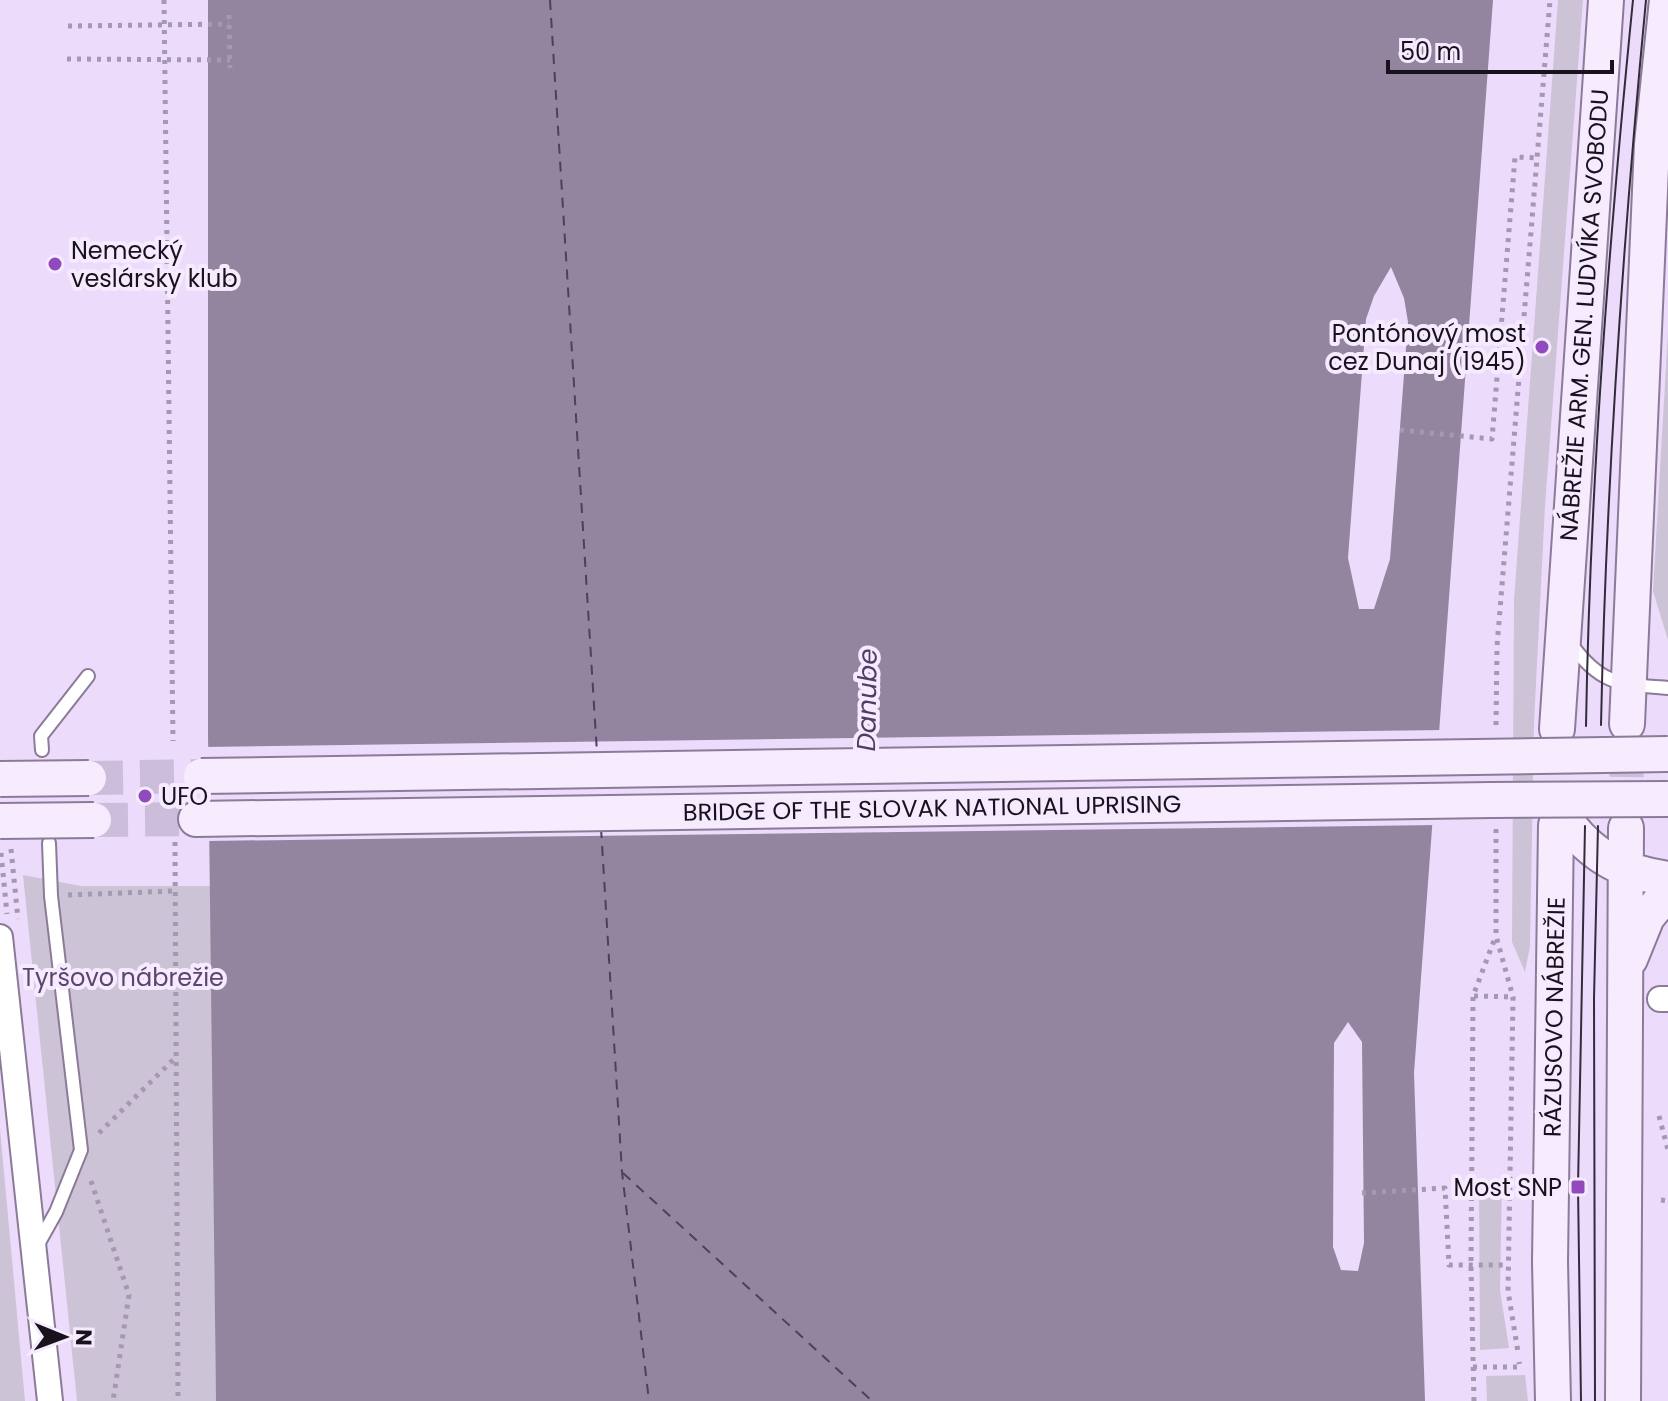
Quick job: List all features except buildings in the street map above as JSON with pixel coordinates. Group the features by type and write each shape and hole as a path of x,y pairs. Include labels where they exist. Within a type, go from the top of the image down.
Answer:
{"main road":[{"name":"NÁBREŽIE ARM. GEN. LUDVÍKA SVOBODU","path":"1562,631 1606,0"},
{"path":"1627,724 1667,0"},
{"path":"1557,729 1562,631"},
{"name":"BRIDGE OF THE SLOVAK NATIONAL UPRISING","path":"201,776 1668,754"},
{"path":"0,779 89,778"},
{"name":"BRIDGE OF THE SLOVAK NATIONAL UPRISING","path":"186,830 1668,799"},
{"path":"0,821 94,820"},
{"name":"RÁZUSOVO NÁBREŽIE","path":"1555,1396 1550,1262 1563,825 1597,855 1625,868"},
{"path":"1623,1401 1626,828"},
{"path":"1625,868 1668,879"},
{"path":"1624,978 1636,939 1647,917 1668,892"}],"street":[{"path":"0,937 50,1401"}],"lane":[{"path":"1562,631 1587,665 1602,676 1628,685 1668,688"},
{"path":"42,750 41,736 88,676"},
{"path":"34,1252 56,1212 81,1150 51,896 49,843"}],"path":[{"path":"164,0 173,741"},
{"path":"1496,729 1497,646 1550,0"},
{"path":"229,15 230,68"},
{"path":"68,26 229,24"},
{"path":"67,59 230,60"},
{"path":"1400,430 1492,439 1515,157 1539,158"},
{"path":"1473,1367 1520,1367 1508,1291 1513,997 1496,936 1496,824"},
{"path":"178,1401 175,874 186,830"},
{"path":"51,896 175,891"},
{"path":"1474,1401 1471,1267 1473,996 1496,936"},
{"path":"1473,996 1513,997"},
{"path":"113,1401 129,1295 81,1150 176,1057"},
{"path":"1659,1116 1668,1150"},
{"path":"1362,1193 1445,1188 1449,1265 1508,1265"},
{"path":"1661,1200 1668,1201"}],"green space":[{"path":"1558,0 1583,0 1545,506 1534,723 1530,946 1525,972 1512,942 1514,600"},
{"path":"1668,331 1668,640 1653,591"},
{"name":"Tyršovo nábrežie","path":"23,875 81,886 211,886 216,1401 77,1401"},
{"path":"0,1129 25,1401 0,1401"},
{"path":"1479,1180 1502,1180 1500,1290 1509,1348 1480,1350"},
{"path":"1525,1375 1528,1401 1487,1401 1486,1376"}],"water":[{"name":"Danube","path":"208,0 1493,0 1414,1073 1425,1401 216,1401 208,734"}],"pier":[{"path":"1391,267 1404,298 1408,322 1390,559 1374,609 1359,609 1348,558 1366,319 1374,296"},
{"path":"1443,730 1436,825 206,841 204,747"},
{"path":"1348,1022 1362,1042 1364,1243 1358,1271 1341,1270 1333,1247 1334,1043"}],"ferry route":[{"path":"550,0 597,753"},
{"path":"601,828 622,1172 649,1401"},
{"path":"623,1173 872,1401"}],"tunnel":[{"path":"1626,828 1627,725"},
{"path":"1556,825 1557,729"},
{"path":"89,778 201,776"},
{"path":"94,820 196,819"}],"tram line":[{"path":"1586,726 1602,362 1633,0"},
{"path":"1601,725 1617,362 1646,0"},
{"path":"1581,1401 1578,1187 1585,826"},
{"path":"1595,1401 1594,998 1598,826"}],"place":[{"name":"Nemecký veslársky klub","path":"55,264"},
{"name":"Pontónový most cez Dunaj (1945)","path":"1542,347"},
{"name":"UFO","path":"145,796"},
{"name":"Most SNP","path":"1578,1187"}]}
